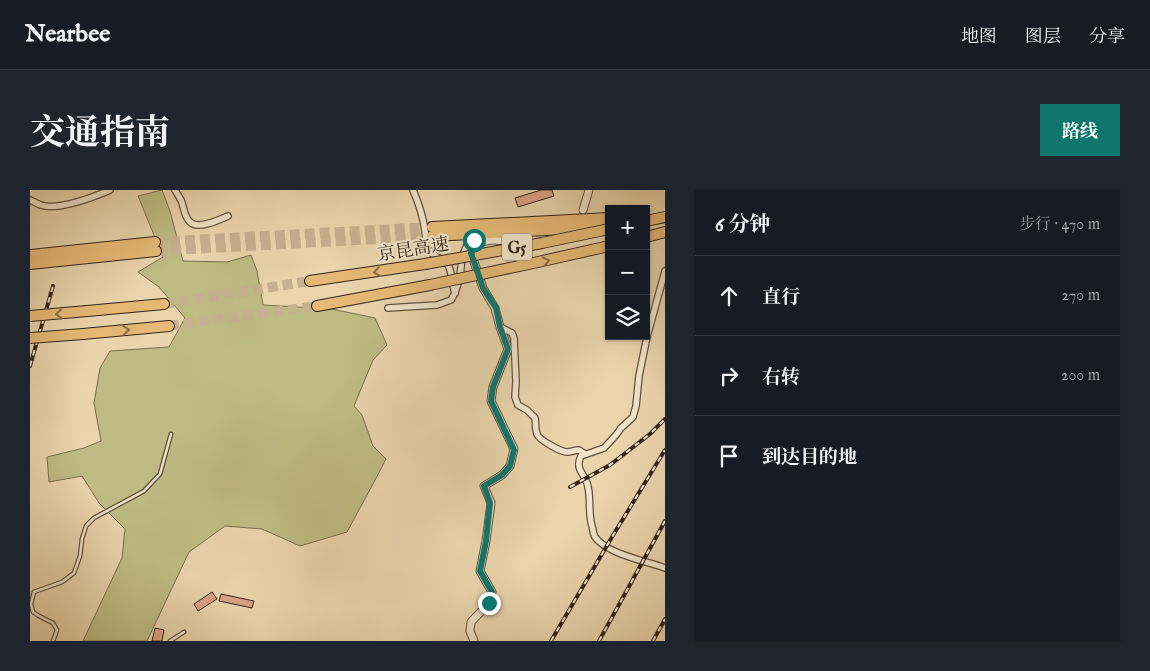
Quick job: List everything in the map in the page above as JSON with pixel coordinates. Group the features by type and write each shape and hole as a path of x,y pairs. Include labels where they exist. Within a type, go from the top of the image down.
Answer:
{"highway":[{"path":"650,216 665,215"},
{"path":"650,221 665,215"},
{"path":"605,218 432,231 605,228"},
{"path":"650,222 665,222"},
{"name":"京昆高速","path":"310,281 425,264 542,243 605,229"},
{"path":"650,236 665,232"},
{"path":"30,255 156,247 30,264"},
{"name":"京昆高速","path":"317,306 430,285 605,247"},
{"path":"30,316 164,304"},
{"path":"30,338 169,326"}],"street":[{"path":"30,200 41,205 66,205 110,190"},
{"path":"175,190 189,222 193,224 202,225 228,216"},
{"path":"413,190 421,211 427,246 432,254 449,266 455,293"},
{"path":"583,210 589,190"},
{"path":"388,308 437,305 450,300 455,293 460,277 462,257 467,245 474,240 481,242 491,240 525,242 563,240 577,237 578,233"},
{"path":"474,641 470,631 470,622 489,603 492,592 480,571 486,541 490,503 484,486 502,475 510,466 514,450 491,401 493,387 508,349 496,308 483,288 471,253 481,242"},
{"path":"665,271 647,337 633,417 604,448 581,456 578,462 579,470 588,486 591,523 594,535 618,553 665,568"},
{"path":"500,327 512,333 514,338 515,397 518,405 535,418 537,433 540,439 549,443 557,450 566,452 579,450 585,454"}],"lane":[{"path":"53,641 57,630 53,623 33,612 31,604 34,592 62,582 74,574 86,526 94,518 144,492 160,474 171,434"},
{"path":"170,641 184,632"}],"shaded area":[{"path":"162,190 170,211 183,261 227,262 251,255 257,271 263,305 332,309 375,318 387,345 373,360 354,406 362,415 373,446 386,459 347,532 300,546 262,529 225,526 189,552 147,641 83,641 122,558 125,529 99,503 82,476 49,482 47,457 84,448 101,441 94,403 100,368 110,351 169,347 185,318 159,287 138,272 163,257 138,196"}],"building":[{"path":"541,190 552,190 554,196 518,207 515,198"},
{"path":"212,592 217,599 198,611 194,604"},
{"path":"221,594 254,601 252,608 219,601"},
{"path":"155,628 164,630 162,641 152,641"}],"tunnel":[{"path":"155,242 432,227"},
{"path":"156,251 432,236"},
{"path":"164,304 310,281"},
{"path":"169,326 317,306"}],"railway":[{"path":"30,366 53,286"},
{"path":"570,487 610,465 650,434 665,419"},
{"path":"551,641 665,450"},
{"path":"599,641 665,521"},
{"path":"653,641 665,619"}],"route":[{"path":"474,240 481,242 471,253 474,263 483,288 496,308 508,349 493,387 491,401 514,450 510,466 502,475 484,486 490,503 486,541 480,571 492,592 489,603"}]}
